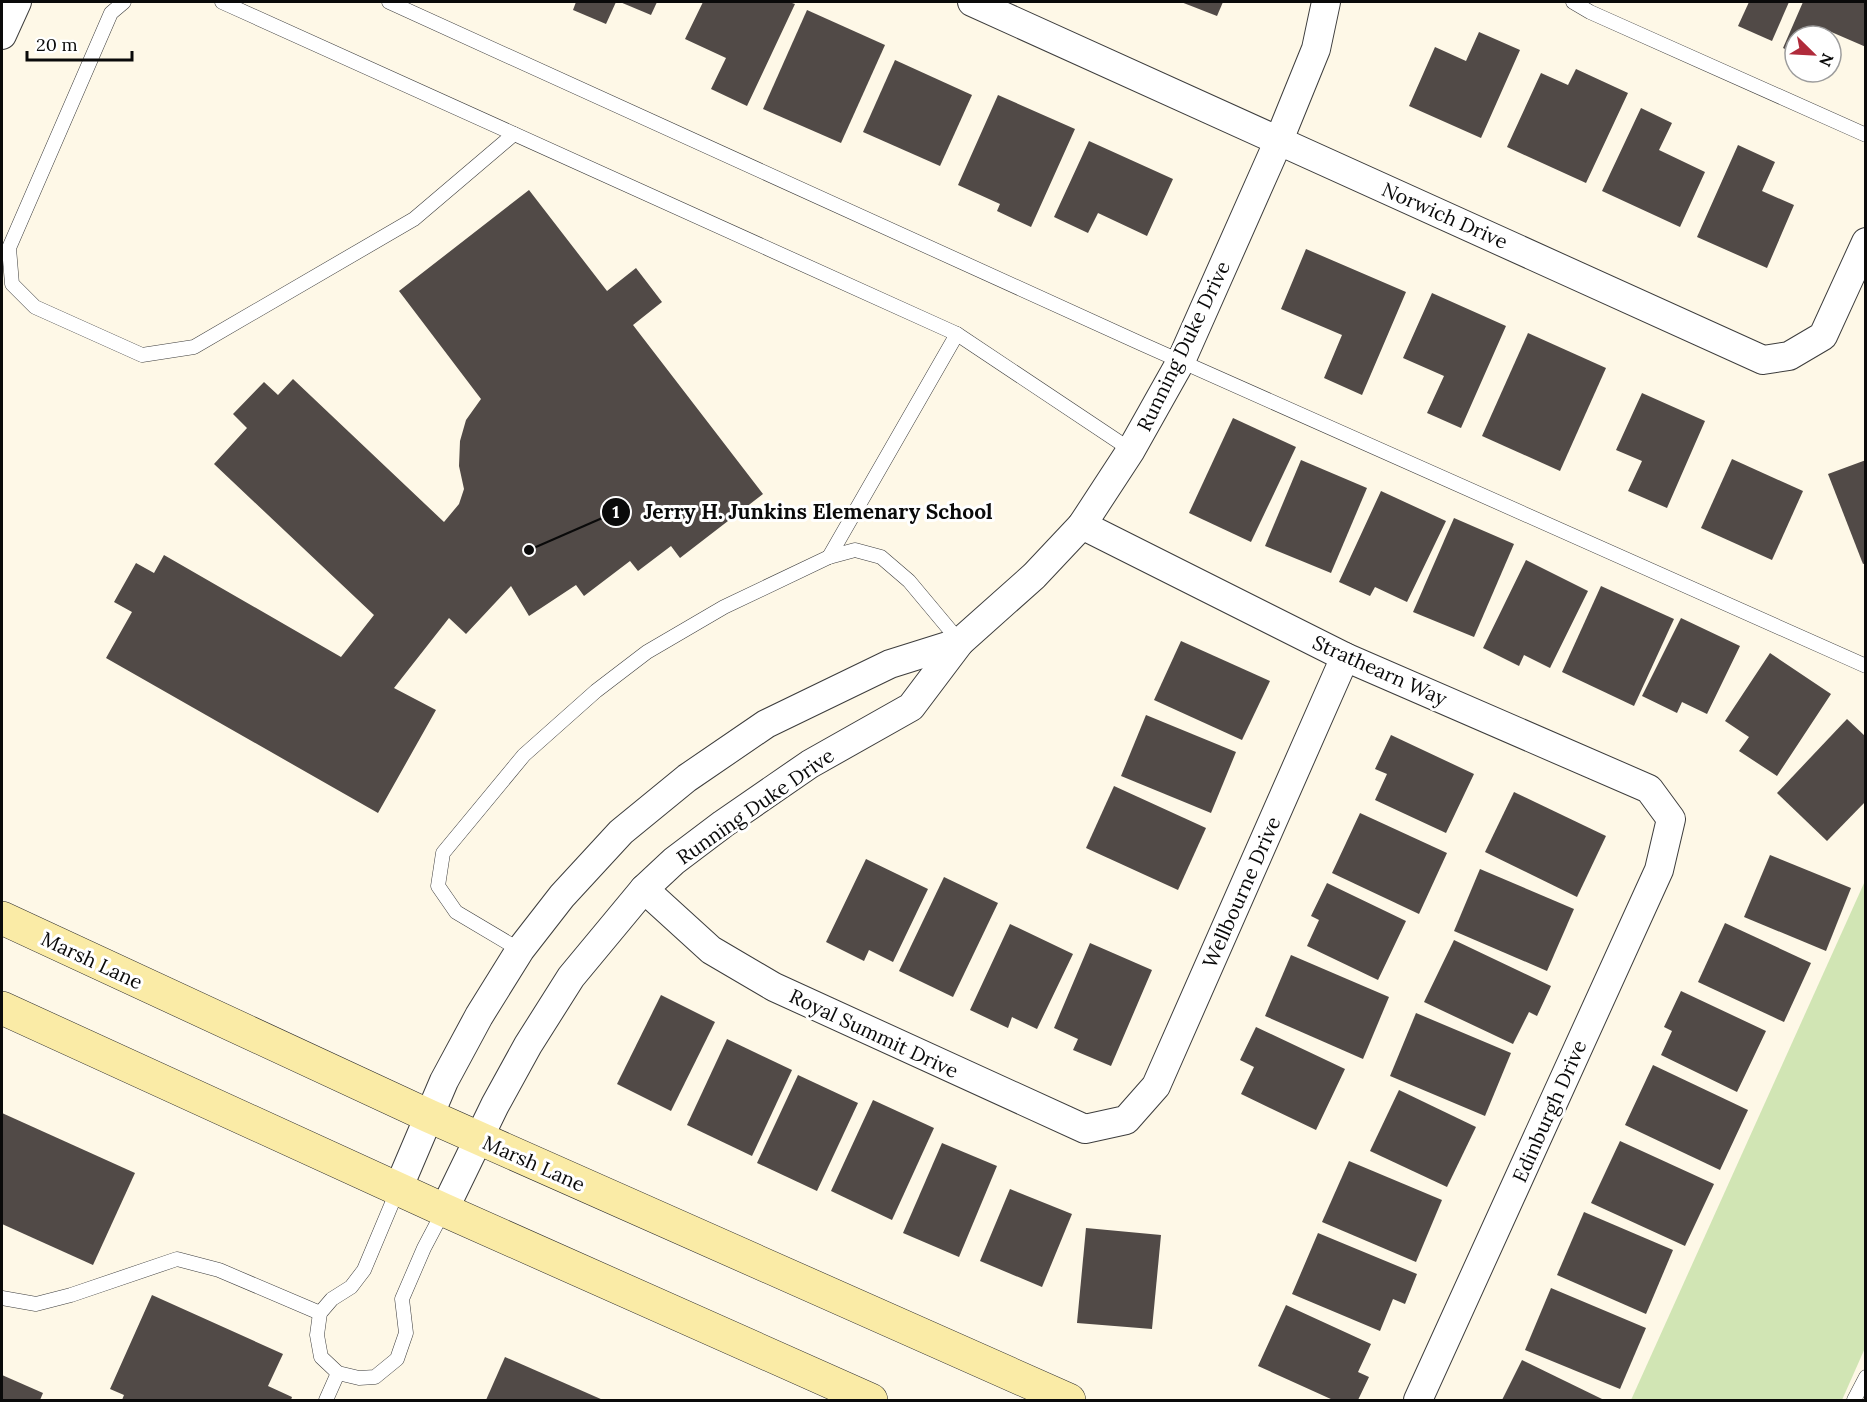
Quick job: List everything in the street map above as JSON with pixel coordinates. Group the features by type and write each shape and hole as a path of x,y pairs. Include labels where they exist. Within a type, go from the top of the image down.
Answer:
{"main road":[{"name":"Marsh Lane","path":"2,918 429,1116 1069,1401"},
{"path":"2,1008 444,1210 871,1401"}],"street":[{"path":"2,35 17,2"},
{"name":"Norwich Drive","path":"972,2 1763,360 1789,356 1823,336 1866,242"},
{"name":"Running Duke Drive","path":"444,1210 495,1105 528,1045 571,977 644,889 674,861 800,771 911,707 960,642 1034,576 1082,525 1131,450 1180,361 1279,140 1316,49 1326,2"},
{"name":"Strathearn Way","path":"1082,525 1345,657 1648,789 1671,819"},
{"name":"Running Duke Drive","path":"398,1189 444,1081 479,1016 520,950 562,896 621,832 687,778 777,719 890,664 960,642"},
{"name":"Wellbourne Drive","path":"1126,1120 1156,1086 1345,657"},
{"name":"Edinburgh Drive","path":"1418,1401 1659,870 1671,819"},
{"name":"Royal Summit Drive","path":"644,889 711,950 774,987 1085,1129 1126,1120"}],"lane":[{"path":"124,2 111,13 9,248 12,284 35,307 142,354 194,347 414,219 514,134"},
{"path":"222,2 957,334 1131,450"},
{"path":"389,2 1180,361 1866,666"},
{"path":"1573,2 1590,12 1866,135"},
{"path":"829,557 957,334"},
{"path":"520,950 456,912 438,886 443,853 524,755 596,691 647,652 715,613 829,557 855,550 881,557 909,582 960,642"},
{"path":"398,1189 364,1270 351,1287 332,1299 320,1312 317,1335 321,1357 338,1373 359,1378 375,1377 397,1359 406,1333 402,1299 424,1248 444,1210"},
{"path":"2,1298 36,1304 71,1295 177,1259 219,1270 320,1312"},
{"path":"326,1401 338,1373"},
{"path":"1854,1401 1866,1377"}],"green space":[{"path":"1865,881 1865,1348 1842,1400 1631,1400"}],"building":[{"path":"576,2 616,2 606,24 573,10"},
{"path":"620,2 657,2 651,15"},
{"path":"703,2 789,2 795,4 747,106 711,89 726,58 685,39"},
{"path":"1181,2 1223,2 1217,16"},
{"path":"1749,2 1789,2 1772,41 1738,26"},
{"path":"1803,2 1866,2 1866,47 1843,37 1843,24 1793,24"},
{"path":"807,10 885,45 841,143 763,109"},
{"path":"1479,32 1520,50 1481,138 1409,106 1435,47 1466,61"},
{"path":"895,60 972,95 940,166 863,132"},
{"path":"1576,69 1628,93 1586,183 1507,147 1541,73 1568,85"},
{"path":"998,95 1075,129 1031,227 997,211 1000,204 958,185"},
{"path":"1641,108 1672,123 1659,150 1705,172 1680,227 1602,191"},
{"path":"1089,141 1173,179 1147,236 1098,213 1088,233 1054,217"},
{"path":"1738,145 1775,162 1762,191 1794,205 1767,268 1697,237"},
{"path":"529,190 607,291 636,268 662,302 633,325 763,494 680,558 671,546 638,571 630,561 584,596 576,585 529,616 511,586 466,634 449,618 394,688 436,710 378,813 106,658 132,612 114,602 136,563 154,573 164,555 341,657 374,615 214,464 247,428 233,414 264,382 278,395 293,379 444,522 459,504 464,489 459,466 460,441 466,420 481,399 399,291"},
{"path":"1306,249 1406,292 1362,395 1324,378 1342,335 1281,309"},
{"path":"1432,293 1506,326 1461,428 1427,413 1444,376 1403,358"},
{"path":"1528,333 1606,368 1560,471 1482,436"},
{"path":"1642,393 1705,421 1667,508 1628,491 1642,461 1616,450"},
{"path":"1233,418 1296,447 1251,542 1189,513"},
{"path":"1732,459 1803,491 1772,560 1701,528"},
{"path":"1301,460 1367,488 1331,573 1265,546"},
{"path":"1866,460 1866,563 1863,564 1828,474"},
{"path":"1381,491 1446,521 1407,602 1375,587 1370,596 1339,582"},
{"path":"1454,518 1514,544 1474,637 1413,612"},
{"path":"1526,560 1588,591 1550,668 1524,655 1519,666 1483,648"},
{"path":"1601,586 1674,619 1634,706 1562,672"},
{"path":"1681,618 1740,646 1707,714 1682,702 1677,713 1642,696"},
{"path":"1181,641 1270,681 1242,740 1154,700"},
{"path":"1770,653 1831,694 1777,776 1739,751 1749,737 1725,721"},
{"path":"1146,715 1236,752 1211,813 1121,776"},
{"path":"1847,719 1866,737 1866,801 1827,841 1777,793"},
{"path":"1391,735 1474,774 1446,833 1375,800 1387,774 1375,769"},
{"path":"1114,786 1206,828 1178,890 1086,848"},
{"path":"1514,792 1606,836 1577,897 1485,852"},
{"path":"1360,813 1447,853 1419,914 1332,873"},
{"path":"1770,855 1851,888 1826,951 1744,917"},
{"path":"866,859 928,889 893,962 869,950 864,961 826,942"},
{"path":"1480,869 1574,909 1547,971 1454,931"},
{"path":"944,877 998,903 953,997 899,971"},
{"path":"1327,883 1406,921 1378,980 1307,946 1319,920 1311,916"},
{"path":"1725,923 1811,963 1784,1022 1698,982"},
{"path":"1010,924 1073,954 1037,1029 1012,1017 1008,1028 970,1010"},
{"path":"1454,940 1551,986 1537,1016 1529,1012 1513,1044 1424,1002"},
{"path":"1090,943 1152,970 1111,1066 1073,1050 1078,1039 1054,1028"},
{"path":"1291,955 1389,997 1363,1059 1265,1016"},
{"path":"1681,991 1766,1031 1737,1092 1661,1055 1672,1031 1664,1027"},
{"path":"661,995 715,1022 671,1111 617,1084"},
{"path":"1416,1013 1511,1053 1485,1116 1390,1076"},
{"path":"1256,1027 1345,1069 1316,1130 1241,1094 1254,1067 1240,1060"},
{"path":"727,1039 792,1070 752,1156 687,1125"},
{"path":"1653,1065 1748,1110 1720,1170 1625,1125"},
{"path":"798,1075 858,1103 817,1191 757,1163"},
{"path":"1399,1090 1476,1127 1447,1187 1370,1151"},
{"path":"873,1100 934,1128 892,1220 831,1191"},
{"path":"2,1113 135,1173 93,1265 2,1224"},
{"path":"1620,1141 1714,1184 1685,1246 1591,1203"},
{"path":"942,1143 997,1166 959,1257 903,1233"},
{"path":"1349,1161 1442,1200 1416,1262 1322,1222"},
{"path":"1010,1189 1072,1214 1042,1287 980,1261"},
{"path":"1584,1212 1673,1250 1646,1314 1557,1275"},
{"path":"1086,1228 1161,1235 1152,1329 1077,1323"},
{"path":"1318,1233 1417,1274 1405,1304 1393,1299 1380,1331 1292,1294"},
{"path":"1551,1288 1646,1328 1620,1389 1525,1350"},
{"path":"152,1295 283,1354 268,1386 292,1397 291,1400 122,1400 124,1395 110,1389"},
{"path":"1286,1305 1371,1344 1358,1372 1369,1377 1358,1400 1333,1400 1258,1366"},
{"path":"505,1357 603,1400 486,1400"},
{"path":"1522,1360 1602,1399 1502,1400"},
{"path":"2,1375 43,1393 40,1400 2,1400"}],"place":[{"name":"Jerry H. Junkins Elemenary School","path":"529,550"}]}
